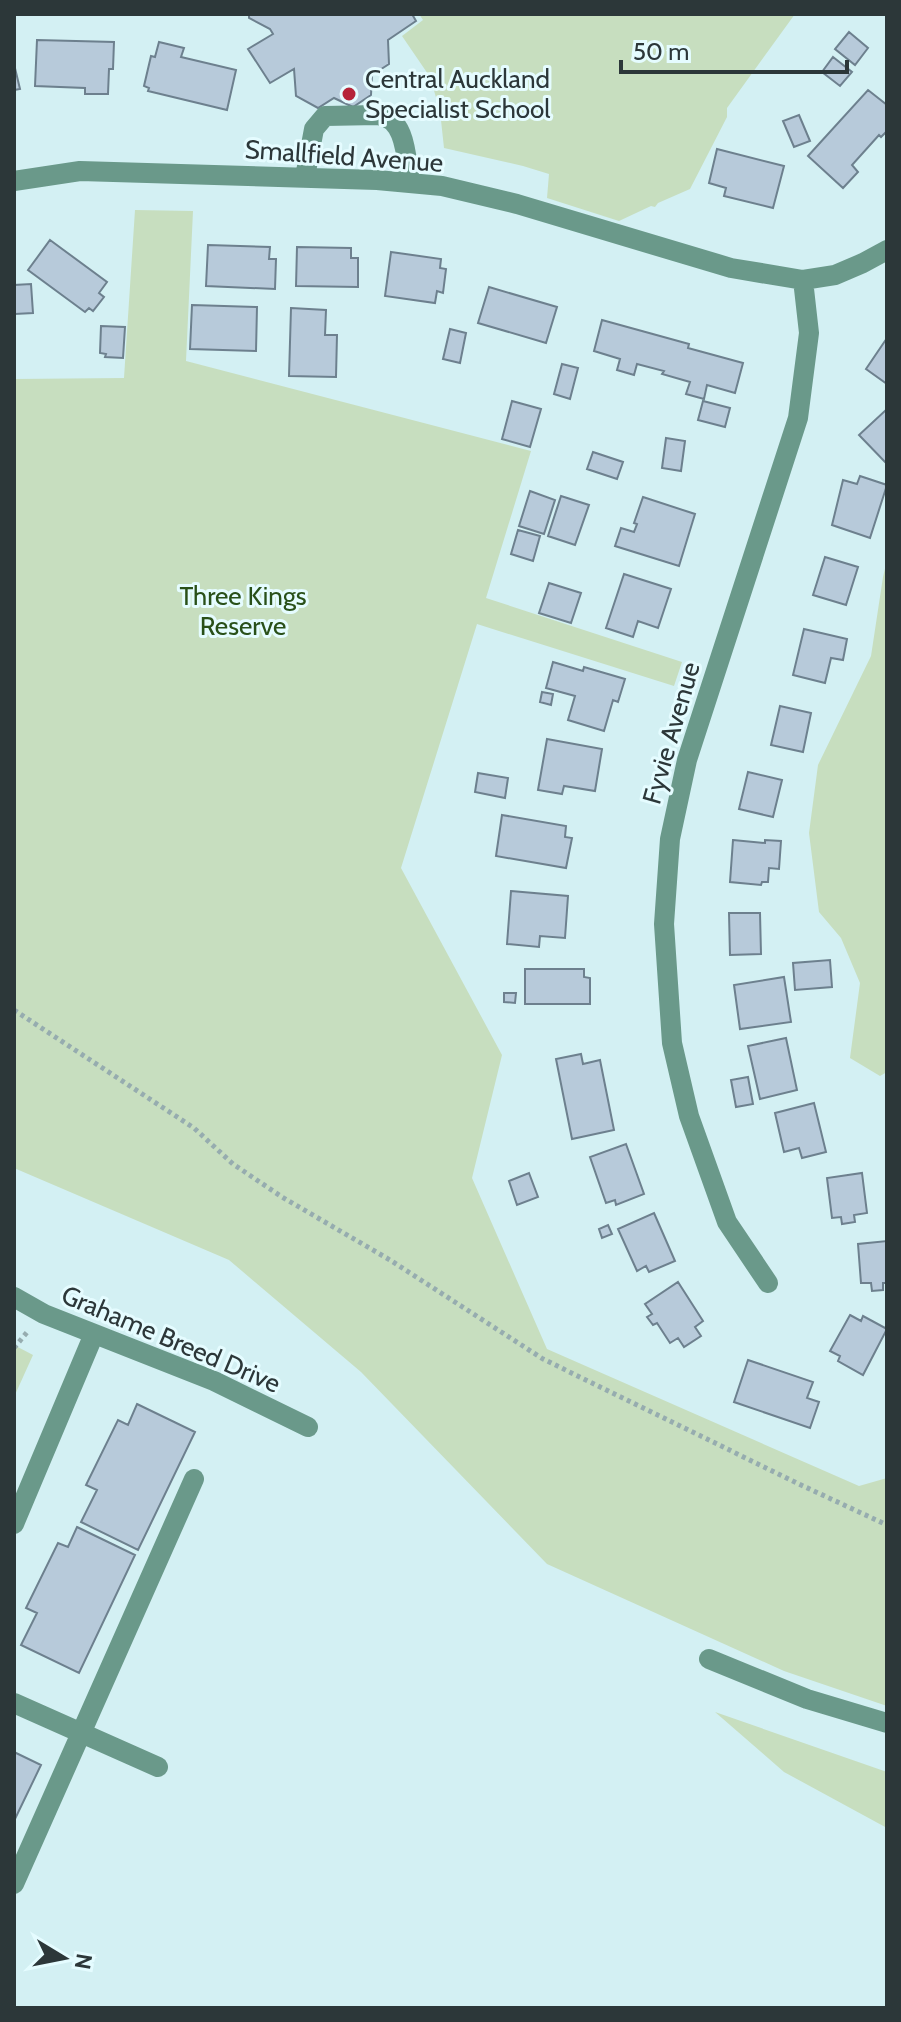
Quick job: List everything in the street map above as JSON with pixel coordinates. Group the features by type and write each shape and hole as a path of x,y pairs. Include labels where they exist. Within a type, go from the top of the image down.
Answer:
{"street":[{"path":"305,177 314,129 325,116 377,115 386,116 402,136 410,182"},
{"name":"Smallfield Avenue","path":"14,181 80,171 305,177 442,186 480,194 731,268 803,280"},
{"path":"803,280 835,275 887,250"},
{"name":"Fyvie Avenue","path":"768,1283 727,1222 689,1116 672,1043 664,924 670,839 687,760 798,418 809,333 803,280"},
{"name":"Grahame Breed Drive","path":"14,1297 44,1314 214,1381 308,1427"},
{"path":"14,1524 94,1334"},
{"path":"14,1884 194,1479"},
{"path":"709,1659 807,1699 887,1723"},
{"path":"14,1703 158,1767"}],"path":[{"path":"14,1010 194,1128 233,1164 282,1197 390,1260 543,1359 887,1525"},
{"path":"14,1348 28,1331"}],"green space":[{"path":"419,14 795,14 727,108 727,117 690,189 619,221 547,198 549,174 444,148 440,111 430,77 402,36 423,20"},
{"name":"Three Kings Reserve","path":"135,210 193,211 186,361 531,451 486,598 682,662 674,686 477,624 401,868 502,1055 472,1178 547,1349 859,1486 887,1478 887,1706 784,1671 547,1564 361,1372 229,1260 14,1168 14,379 124,378"},
{"path":"887,560 887,1072 880,1076 850,1058 860,983 841,938 819,912 809,833 818,765 871,656"},
{"path":"14,1345 33,1355 14,1397"},
{"path":"715,1712 887,1772 887,1828 784,1772"}],"building":[{"path":"249,14 412,14 416,21 388,40 389,64 372,75 371,95 353,107 334,98 318,108 296,96 294,69 270,83 248,49 273,34 270,29 249,18"},
{"path":"849,32 868,48 855,65 835,49"},
{"path":"37,40 114,42 108,94 85,94 85,88 35,86"},
{"path":"159,42 184,48 181,57 236,70 227,110 148,91 149,88 144,86 151,56 155,57"},
{"path":"833,57 852,72 840,86 822,72"},
{"path":"14,64 20,89 14,90"},
{"path":"868,90 887,105 887,131 881,137 879,135 852,165 858,172 843,188 808,156"},
{"path":"799,115 810,141 794,147 783,121"},
{"path":"717,149 784,166 773,208 724,196 726,188 709,183"},
{"path":"50,240 107,282 99,293 104,297 93,311 89,308 85,312 28,270"},
{"path":"208,245 270,247 269,259 276,259 275,289 206,286"},
{"path":"297,247 351,248 351,258 358,258 358,287 296,286"},
{"path":"391,252 441,259 440,268 446,269 443,293 437,291 435,303 385,296"},
{"path":"31,284 33,313 15,314 14,285"},
{"path":"489,287 557,307 546,343 478,323"},
{"path":"192,305 257,307 256,351 190,349"},
{"path":"291,308 326,310 325,335 337,335 336,377 289,376"},
{"path":"602,320 689,344 688,348 743,363 735,393 707,385 704,399 686,394 690,382 662,374 664,371 637,364 634,375 617,370 620,359 594,351"},
{"path":"101,326 125,327 123,358 105,357 106,354 100,353"},
{"path":"450,329 466,333 460,363 443,359"},
{"path":"887,338 887,384 866,369"},
{"path":"562,364 578,368 570,399 554,394"},
{"path":"512,401 541,409 530,447 502,439"},
{"path":"703,401 730,408 725,427 698,420"},
{"path":"887,409 887,464 859,435"},
{"path":"666,438 685,441 681,471 662,468"},
{"path":"593,452 623,462 617,479 587,469"},
{"path":"860,476 887,485 870,538 832,525 843,480 857,484"},
{"path":"530,491 555,500 544,534 519,526"},
{"path":"561,496 589,505 575,545 548,536"},
{"path":"643,497 695,514 679,566 615,546 621,528 634,532"},
{"path":"518,530 540,536 533,561 511,554"},
{"path":"825,557 858,567 846,605 813,595"},
{"path":"624,574 671,589 658,628 638,621 633,637 606,628"},
{"path":"549,583 581,593 571,623 539,613"},
{"path":"804,629 847,639 843,660 831,658 825,683 793,675"},
{"path":"553,662 625,679 618,702 613,700 604,731 568,720 575,696 546,688"},
{"path":"542,692 553,694 551,705 540,702"},
{"path":"780,706 811,713 803,752 771,745"},
{"path":"547,739 602,749 595,791 564,786 562,794 538,790"},
{"path":"748,772 782,780 773,817 739,809"},
{"path":"478,773 508,778 505,798 475,792"},
{"path":"502,815 566,826 565,837 572,838 566,868 496,856"},
{"path":"733,840 781,841 779,869 769,868 768,882 761,885 730,882"},
{"path":"511,891 568,896 565,938 540,936 539,947 507,944"},
{"path":"729,913 760,913 761,954 730,955"},
{"path":"830,960 832,987 795,990 793,963"},
{"path":"525,969 584,969 584,977 590,978 590,1004 525,1004"},
{"path":"784,977 791,1022 740,1029 734,985"},
{"path":"504,993 516,993 515,1003 504,1002"},
{"path":"786,1038 797,1090 760,1099 748,1046"},
{"path":"581,1054 583,1064 600,1060 614,1130 572,1139 556,1059"},
{"path":"748,1077 753,1104 736,1107 731,1080"},
{"path":"814,1103 826,1152 802,1158 799,1148 784,1152 775,1113"},
{"path":"626,1144 644,1194 616,1205 615,1200 606,1203 590,1157"},
{"path":"529,1173 538,1197 517,1205 509,1181"},
{"path":"862,1173 867,1213 854,1215 855,1222 842,1224 841,1217 832,1218 827,1178"},
{"path":"654,1213 675,1261 649,1272 646,1266 637,1271 618,1229"},
{"path":"608,1225 612,1234 602,1238 599,1229"},
{"path":"887,1241 887,1283 883,1283 883,1290 872,1291 871,1283 861,1283 858,1244"},
{"path":"678,1282 703,1321 695,1327 701,1336 684,1347 678,1338 670,1343 657,1323 653,1325 647,1317 652,1314 645,1304"},
{"path":"850,1315 861,1321 863,1316 887,1329 863,1375 838,1361 840,1356 830,1351"},
{"path":"748,1360 813,1382 807,1398 819,1402 810,1428 734,1402"},
{"path":"137,1404 195,1432 138,1550 81,1522 97,1490 86,1485 118,1420 128,1425"},
{"path":"77,1527 135,1555 79,1673 21,1645 37,1613 26,1608 58,1543 68,1547"},
{"path":"14,1752 41,1765 14,1821"}],"place":[{"name":"Central Auckland Specialist School","path":"349,94"}]}
